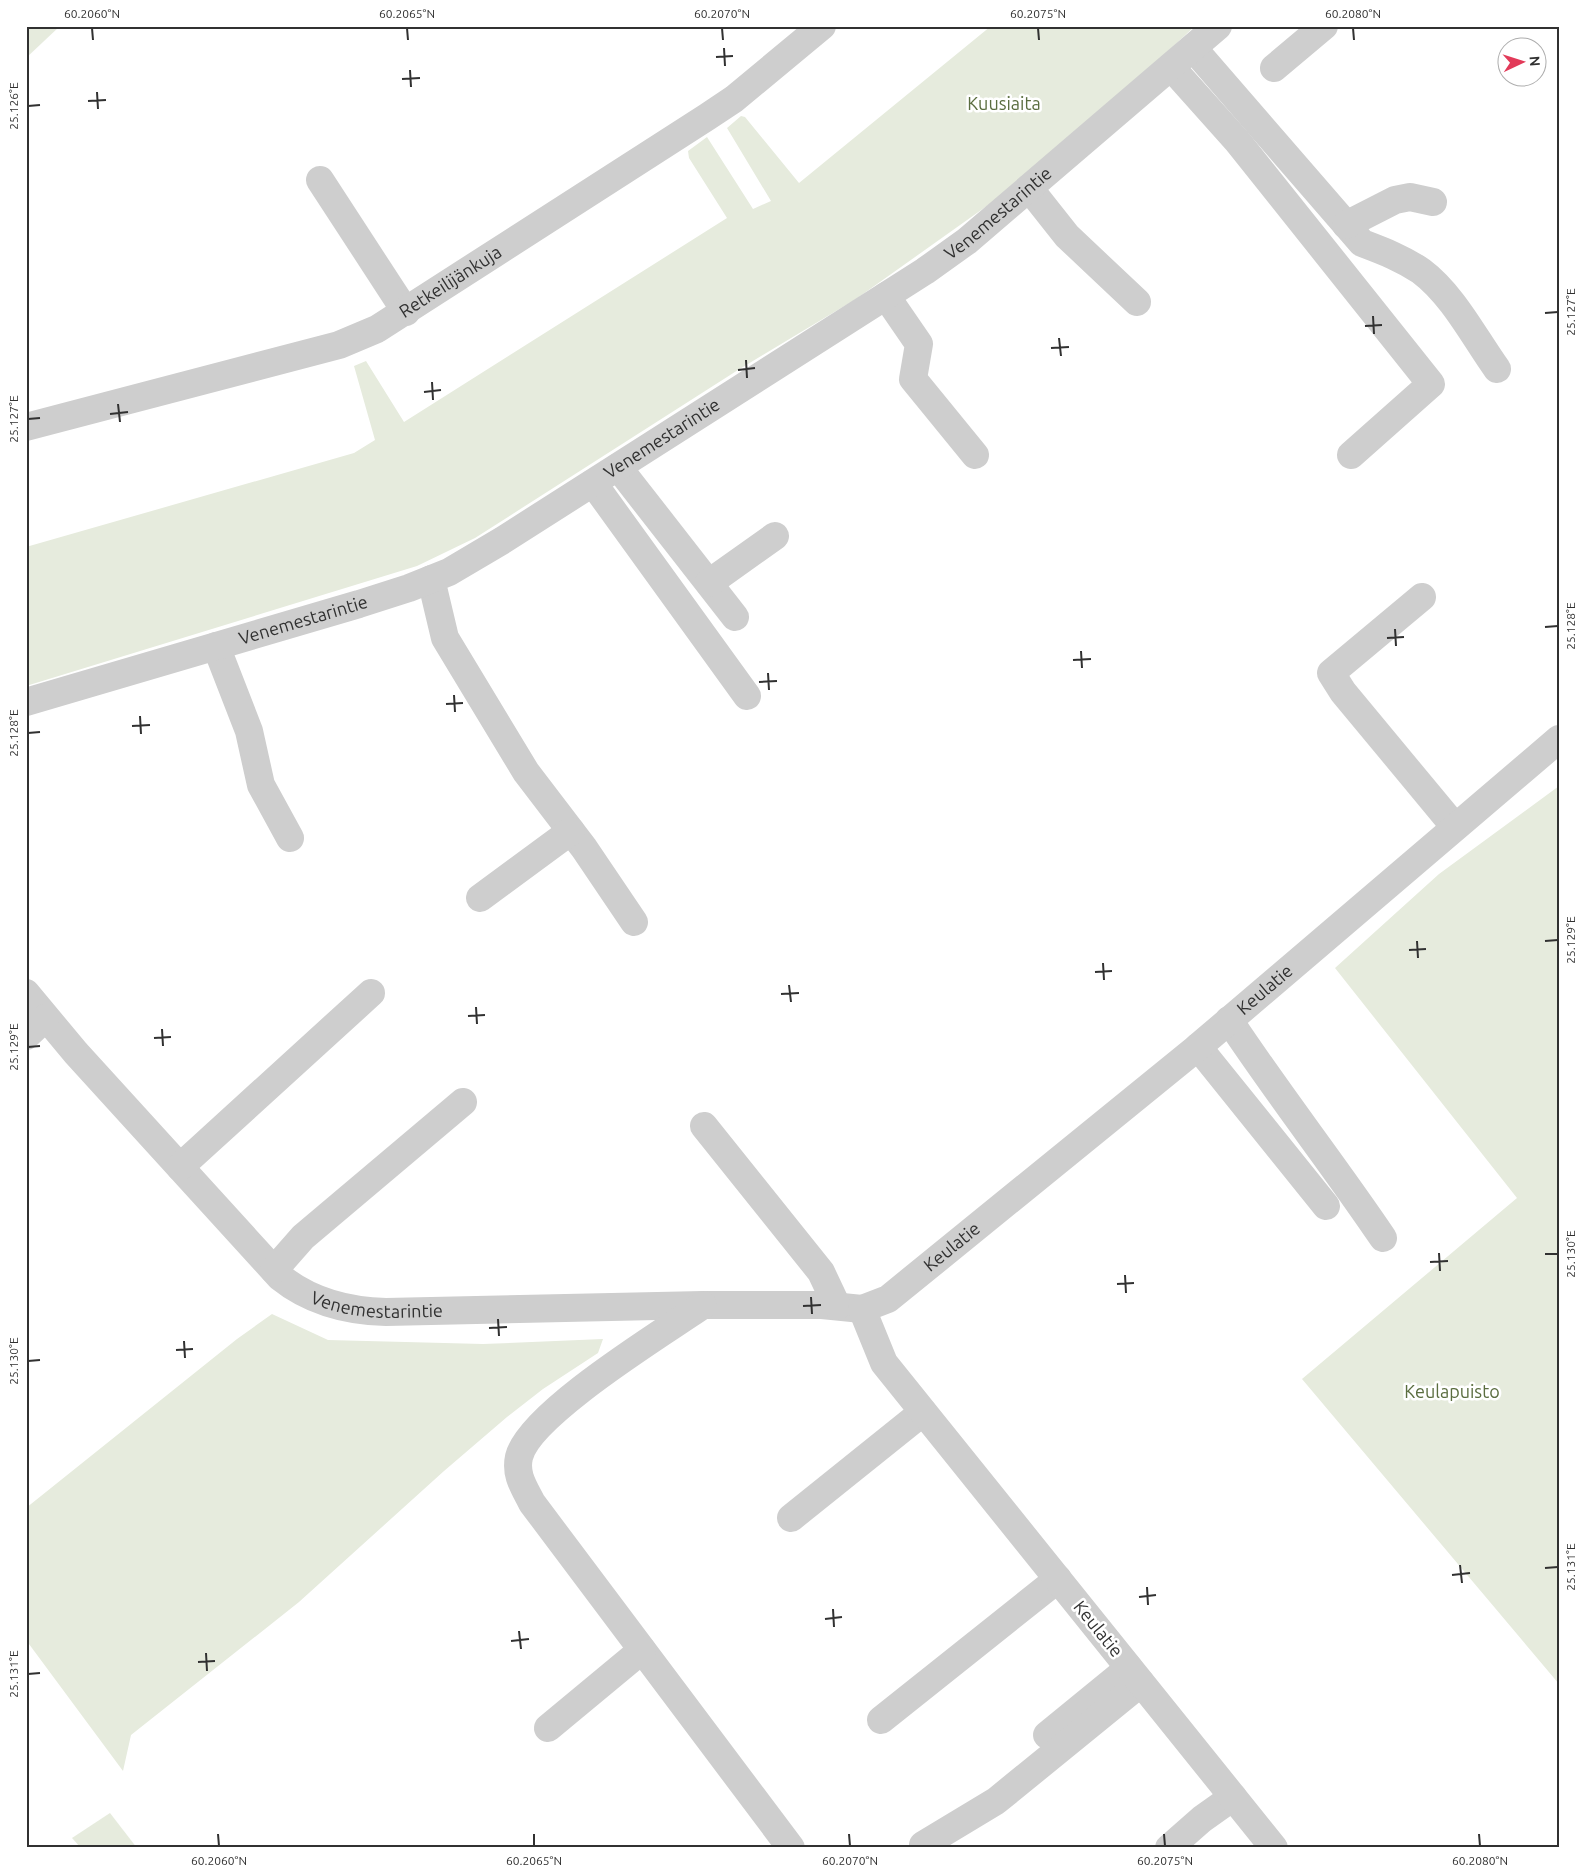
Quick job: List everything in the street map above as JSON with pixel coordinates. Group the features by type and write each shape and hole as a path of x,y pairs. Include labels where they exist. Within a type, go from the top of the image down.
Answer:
{"street":[{"name":"Retkeilijänkuja","path":"26,427 339,345 377,329 707,117 740,94 822,26"},
{"name":"Venemestarintie","path":"26,702 359,604 449,572 503,540 886,296 967,241 1218,26"},
{"path":"1274,68 1315,29"},
{"path":"1193,48 1362,243 1395,255 1422,272 1447,297 1497,369"},
{"path":"1171,67 1238,142 1431,384 1351,455"},
{"path":"320,180 406,312"},
{"path":"1029,188 1067,236 1137,302"},
{"path":"1346,226 1395,200 1410,197 1433,202"},
{"path":"886,296 919,344 914,379 975,455"},
{"path":"618,467 735,617"},
{"path":"593,483 746,696"},
{"path":"709,583 775,536"},
{"path":"431,579 445,638 526,772 571,831 634,922"},
{"path":"1422,597 1331,673 1343,692 1455,827"},
{"path":"216,646 249,731 261,784 290,838"},
{"name":"Keulatie","path":"1274,1848 884,1363 850,1308 888,1299 1198,1047 1559,738"},
{"path":"480,898 571,831"},
{"name":"Venemestarintie","path":"26,993 36,1027 180,1167 274,1270 295,1289 315,1299 365,1311 703,1305 850,1308"},
{"path":"180,1167 371,993"},
{"path":"1229,1020 1263,1072 1383,1238"},
{"path":"1198,1047 1326,1206"},
{"path":"274,1270 303,1236 464,1102"},
{"path":"704,1126 850,1308"},
{"path":"703,1305 592,1383 552,1414 527,1440 520,1455 517,1474 532,1503 791,1848"},
{"path":"791,1518 923,1412"},
{"path":"881,1720 1058,1579"},
{"path":"548,1728 642,1650"},
{"path":"1021,1756 1135,1675"},
{"path":"923,1844 996,1801 1135,1675"},
{"path":"1169,1848 1202,1819 1233,1797"}],"green space":[{"path":"26,26 60,26 26,58"},
{"name":"Kuusiaita","path":"991,26 1195,26 1096,118 991,203 856,299 738,370 475,538 417,566 26,686 26,547 354,453 375,440 354,366 366,361 404,422 727,218 689,158 688,151 707,137 753,209 771,201 727,128 741,116 745,117 799,183"},
{"name":"Keulapuisto","path":"1559,786 1559,1684 1302,1379 1517,1198 1335,968 1439,874"},
{"path":"272,1314 328,1340 483,1344 603,1339 598,1353 543,1389 507,1417 444,1471 299,1602 131,1735 123,1771 26,1640 26,1508 237,1339"},
{"path":"110,1813 137,1848 81,1848 72,1838"}]}
